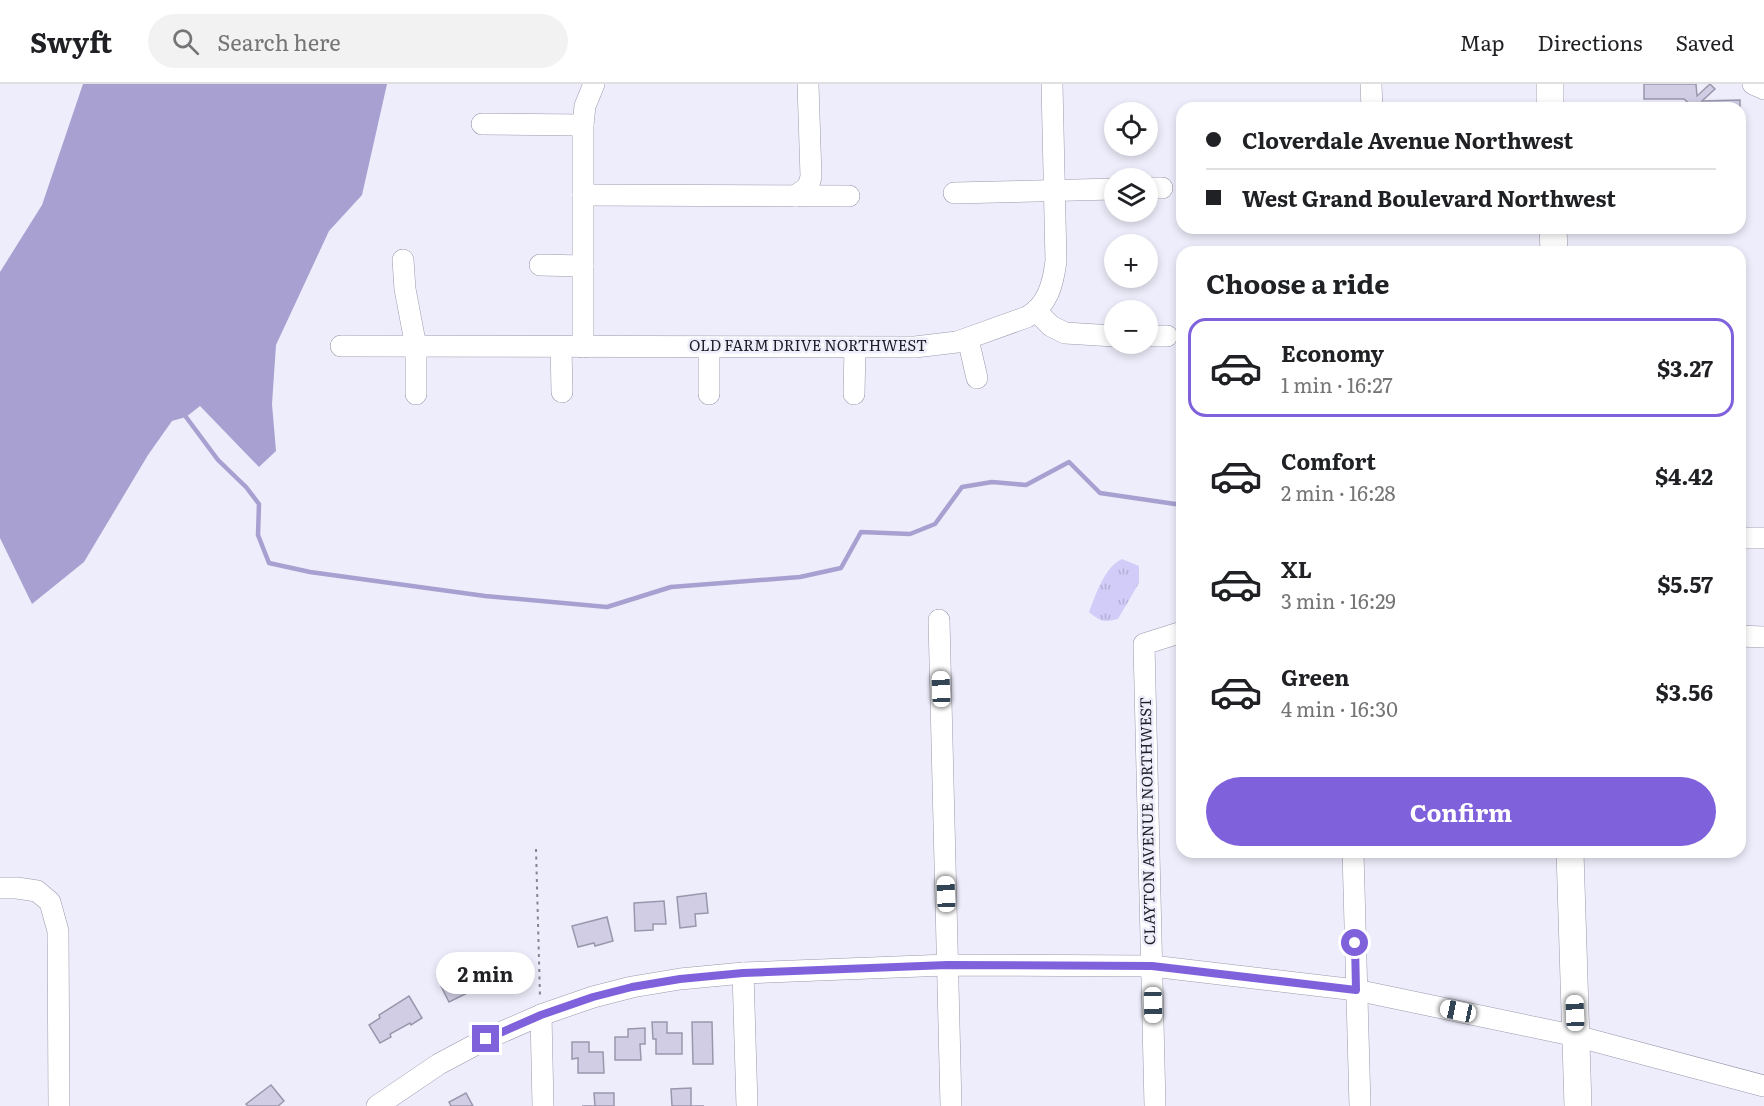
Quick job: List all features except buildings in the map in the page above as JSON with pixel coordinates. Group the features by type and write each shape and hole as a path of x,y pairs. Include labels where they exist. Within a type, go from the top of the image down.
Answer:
{"main road":[{"path":"1550,84 1550,102"},
{"path":"1570,858 1578,1106"}],"street":[{"path":"583,347 583,125 585,106 594,84"},
{"path":"795,196 808,187 811,177 808,84"},
{"path":"1052,84 1054,273 1047,298 1036,312 1052,326 1065,333 1104,335"},
{"path":"1371,84 1372,102"},
{"path":"1753,84 1764,89"},
{"path":"482,124 583,125"},
{"path":"954,193 1104,189"},
{"path":"583,195 849,196"},
{"path":"404,260 405,289 416,347 416,393"},
{"path":"540,265 583,266"},
{"name":"OLD FARM DRIVE NORTHWEST","path":"341,346 931,346 968,339 1027,318 1036,312"},
{"path":"968,339 978,378"},
{"path":"561,347 562,392"},
{"path":"709,347 709,394"},
{"path":"854,394 855,347"},
{"path":"1746,538 1764,538"},
{"path":"939,620 951,1106"},
{"name":"CLAYTON AVENUE NORTHWEST","path":"1155,1106 1144,644 1176,634"},
{"path":"1746,636 1764,637"},
{"path":"1353,858 1360,1106"},
{"path":"0,888 38,891 50,902 58,931 59,1106"},
{"path":"377,1106 440,1064 486,1039 541,1015 593,997 632,987 680,979 743,973 947,965 1152,966 1356,990 1576,1036 1764,1086"},
{"path":"743,973 747,1106"},
{"path":"541,1015 543,1106"}],"path":[{"path":"536,849 541,1015"}],"green space":[{"path":"1122,559 1139,566 1139,583 1118,619 1102,620 1089,612 1105,575"}],"shaded area":[{"path":"83,84 387,84 362,195 329,231 276,345 272,404 276,451 259,467 200,406 186,417 172,421 148,455 84,562 32,604 0,538 0,272 42,205"}],"waterway":[{"path":"186,417 218,460 246,487 259,504 258,535 269,563 310,572 485,596 607,607 671,587 800,577 841,568 861,532 910,534 935,524 962,487 992,482 1026,485 1069,462 1100,493 1176,504"}],"route":[{"path":"486,1039 541,1015 593,997 632,987 680,979 743,973 947,965 1152,966 1356,990 1355,943"}]}
